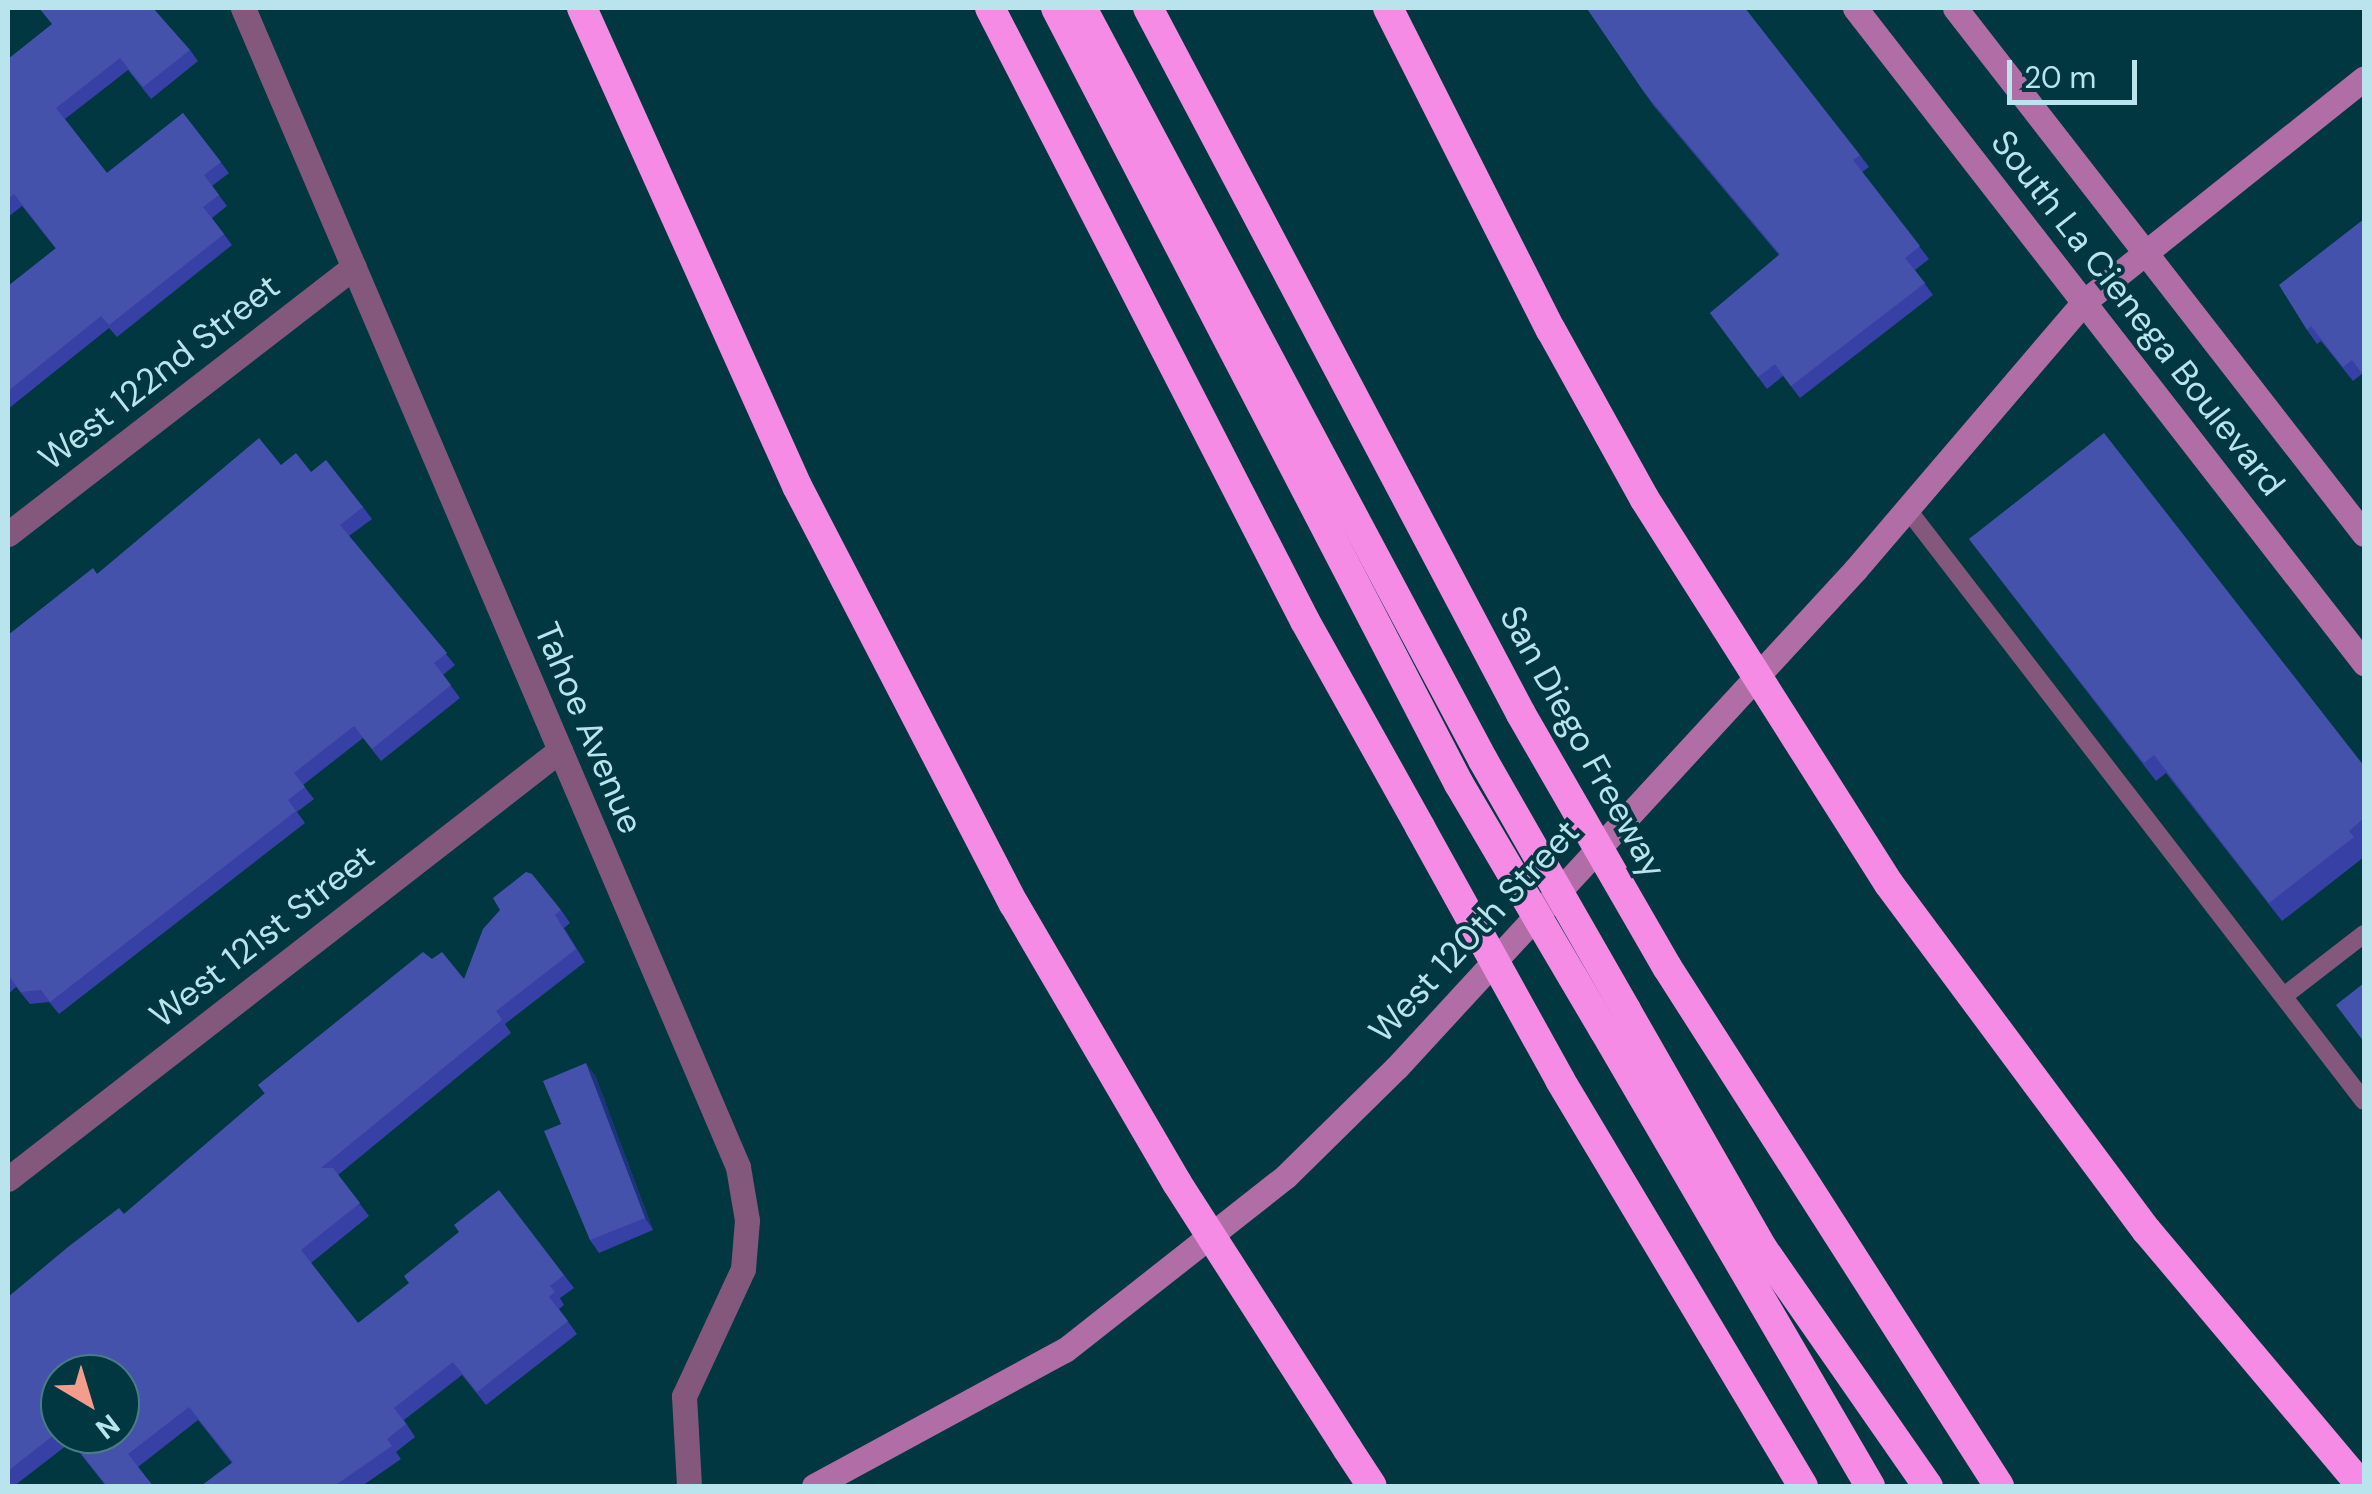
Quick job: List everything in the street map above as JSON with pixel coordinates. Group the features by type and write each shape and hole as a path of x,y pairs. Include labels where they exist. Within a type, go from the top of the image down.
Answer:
{"highway":[{"path":"582,8 798,486 1014,904 1177,1183 1372,1486"},
{"path":"990,8 1236,489 1420,827 1560,1080 1803,1486"},
{"path":"1056,8 1459,784 1764,1250 1928,1486"},
{"path":"1082,8 1483,760 1615,1020 1870,1486"},
{"name":"San Diego Freeway","path":"1148,8 1521,714 1666,966 1999,1486"},
{"path":"1388,8 1550,330 1644,498 1888,884 2147,1231 2362,1486"}],"main road":[{"name":"South La Cienega Boulevard","path":"1855,8 2364,664"},
{"name":"South La Cienega Boulevard","path":"1955,8 2364,534"},
{"name":"West 120th Street","path":"814,1486 1065,1350 1286,1176 1397,1067 1908,510 2085,301 2364,78"}],"street":[{"name":"Tahoe Avenue","path":"244,8 738,1167 747,1220 743,1269 684,1396 689,1486"},
{"name":"West 122nd Street","path":"8,534 354,267"},
{"name":"West 121st Street","path":"8,1179 560,750"}],"lane":[{"path":"1908,510 2364,1101"},
{"path":"2284,996 2364,934"}],"building":[{"path":"39,8 153,8 190,50 143,87 120,58 56,108 107,173 183,113 221,162 204,175 219,195 203,207 224,234 109,325 101,316 8,391 8,286 56,248 14,194 8,199 8,59 52,24"},
{"path":"1745,8 1860,155 1853,160 1920,246 1905,258 1925,283 1791,386 1775,364 1758,377 1710,313 1780,254 1644,92 1588,10"},
{"path":"2364,219 2364,376 2352,360 2343,367 2311,326 2307,330 2279,285"},
{"path":"2104,433 2364,766 2364,818 2349,831 2354,837 2269,903 2154,755 2144,763 1969,539"},
{"path":"259,438 281,465 296,453 311,472 326,460 363,507 340,525 447,653 434,663 451,685 372,749 354,726 294,773 305,787 288,800 296,811 50,1002 41,990 21,992 8,975 8,635 93,568 97,574"},
{"path":"526,872 532,874 561,910 555,915 576,949 496,1011 502,1020 321,1168 333,1168 360,1203 301,1250 358,1323 409,1283 404,1276 459,1232 454,1225 499,1190 564,1275 550,1286 555,1292 549,1297 568,1321 477,1392 453,1362 394,1408 406,1424 387,1439 392,1446 334,1486 201,1486 233,1462 189,1407 140,1445 140,1354 40,1354 40,1446 8,1471 8,1297 119,1208 124,1214 265,1093 258,1085 423,952 432,959 442,952 464,979 483,929 500,910 493,898"},
{"path":"2364,983 2364,1042 2336,1005"},
{"path":"586,1063 645,1218 590,1240 544,1131 561,1124 543,1081"},
{"path":"82,1454 128,1454 153,1486 107,1486"}]}
